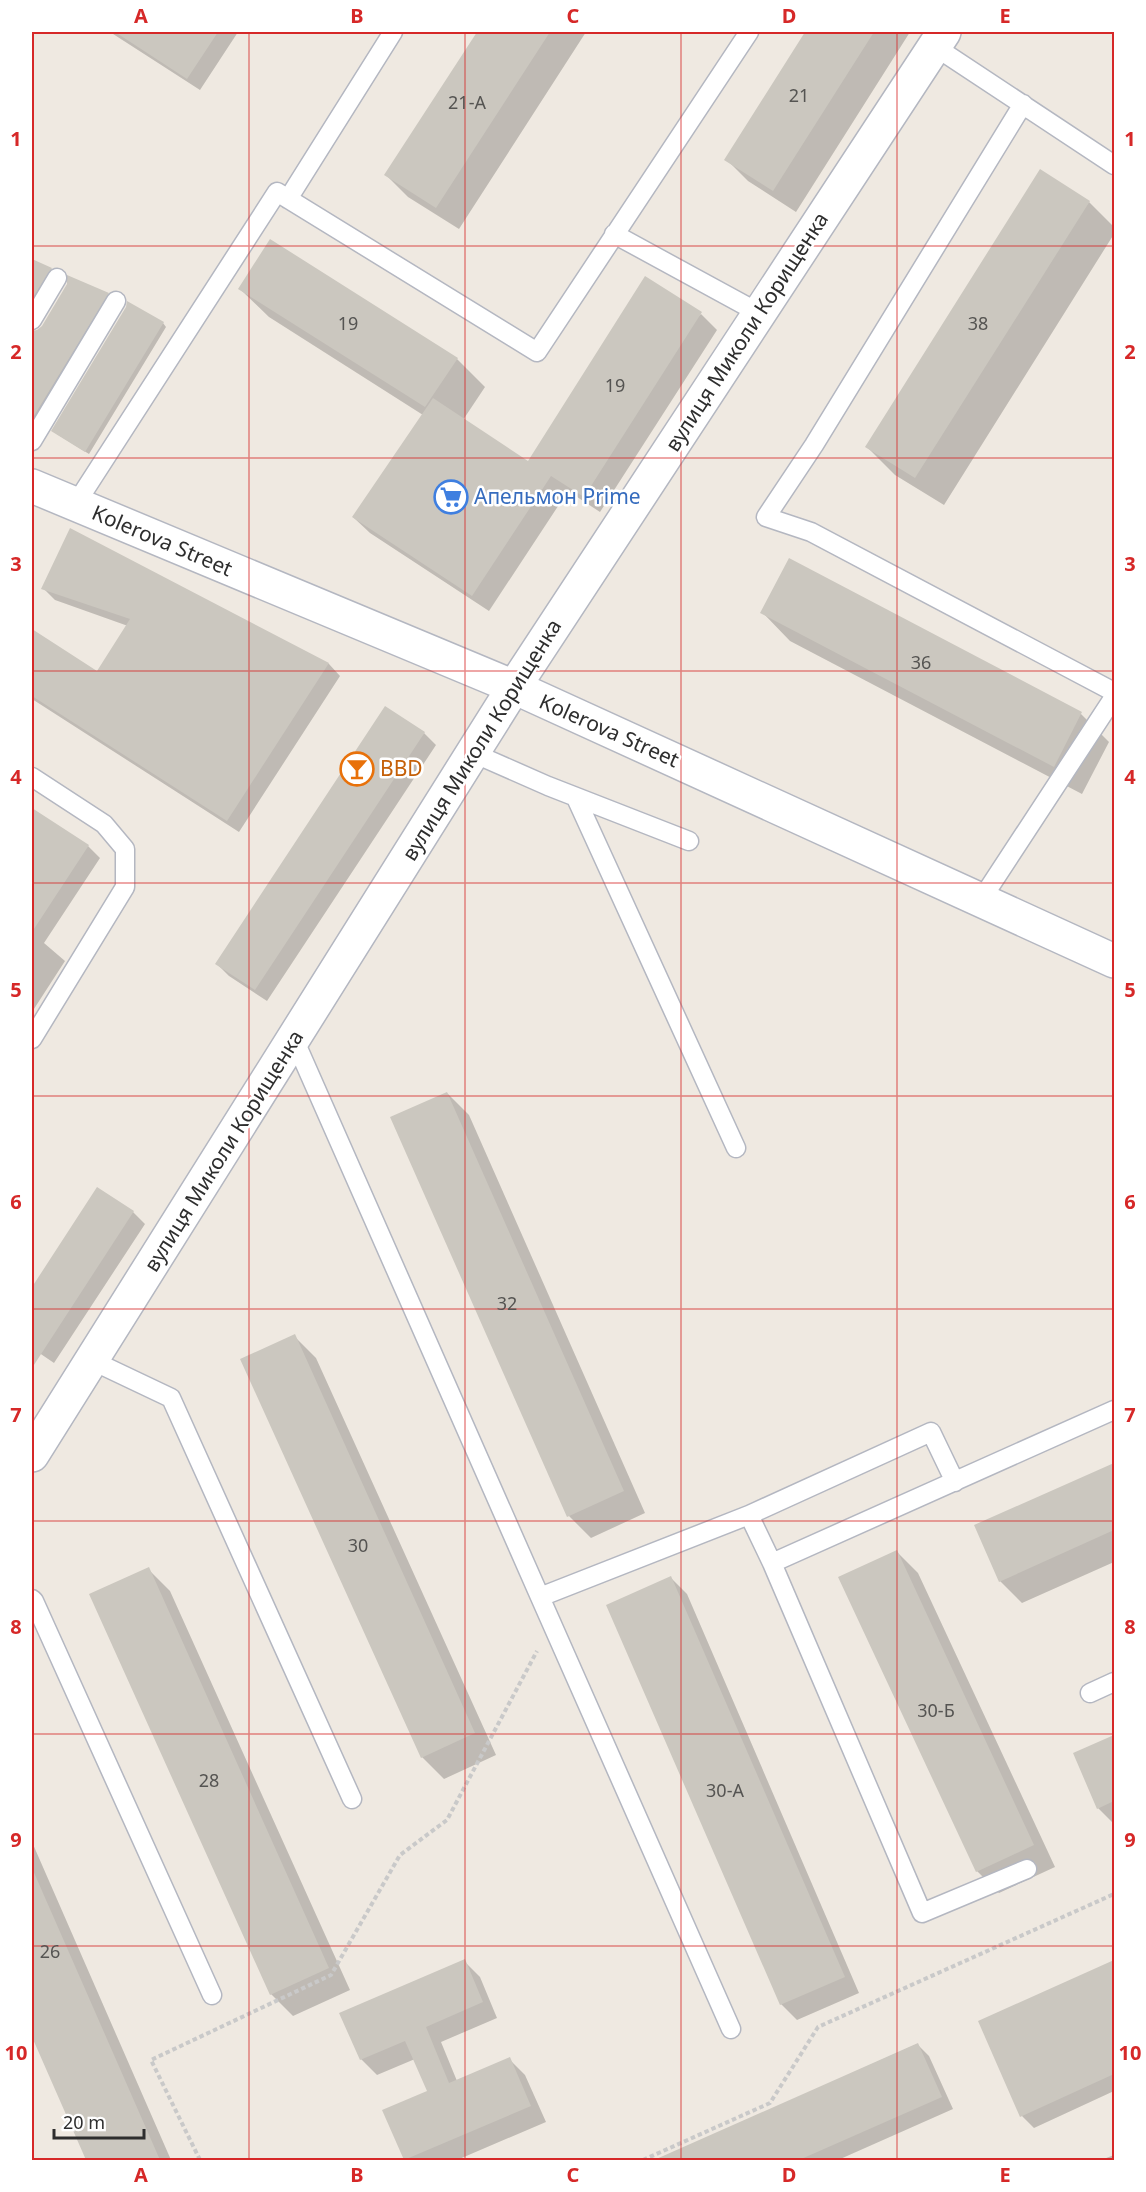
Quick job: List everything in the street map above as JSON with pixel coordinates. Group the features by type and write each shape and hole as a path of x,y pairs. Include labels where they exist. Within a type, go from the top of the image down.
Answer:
{"street":[{"name":"вулиця Миколи Корищенка","path":"32,1455 514,687 939,39"},
{"name":"Kolerova Street","path":"32,486 514,687 1114,961"}],"lane":[{"path":"288,199 393,32"},
{"path":"75,505 277,192 537,351 749,32"},
{"path":"939,39 1023,104 1114,165"},
{"path":"1023,104 814,445 766,517 811,532 1114,692"},
{"path":"614,234 759,313"},
{"path":"32,320 57,278"},
{"path":"32,441 116,301"},
{"path":"981,900 1114,697"},
{"path":"473,753 576,798 689,841"},
{"path":"32,777 104,824 124,849 125,887 32,1039"},
{"path":"576,798 736,1148"},
{"path":"294,1039 732,2029"},
{"path":"91,1360 171,1398 352,1799"},
{"path":"772,1563 1114,1410"},
{"path":"540,1597 749,1515 931,1432 955,1482"},
{"path":"749,1515 772,1563 922,1913 1027,1869"},
{"path":"32,1599 212,1995"},
{"path":"1090,1693 1114,1683"}],"path":[{"path":"200,2160 151,2060 331,1975 400,1855 447,1820 552,1623"},
{"path":"643,2160 770,2103 818,2027 1114,1894"}],"building":[{"path":"115,32 218,32 187,79"},
{"path":"477,32 550,32 436,208 384,175"},
{"path":"805,32 874,32 773,191 724,160"},
{"path":"1040,169 1090,201 915,478 865,447"},
{"path":"270,239 458,358 425,407 238,289"},
{"path":"32,259 52,268 32,299"},
{"path":"67,275 109,293 32,419 32,331 42,326 67,284"},
{"path":"645,276 702,312 584,497 551,476 472,596 352,517 433,398 528,461"},
{"path":"127,301 164,322 85,452 51,431 126,307"},
{"path":"70,528 329,663 227,821 32,696 32,629 97,671 130,619 41,589"},
{"path":"789,558 1082,712 1054,767 760,613"},
{"path":"385,706 425,732 255,990 215,964"},
{"path":"32,808 89,845 32,932"},
{"path":"447,1092 624,1491 567,1517 390,1117"},
{"path":"97,1187 134,1211 32,1368 32,1287"},
{"path":"295,1334 475,1733 421,1758 240,1359"},
{"path":"1114,1463 1114,1530 999,1582 974,1525"},
{"path":"897,1550 1034,1845 976,1872 838,1577"},
{"path":"149,1567 329,1968 270,1995 89,1594"},
{"path":"671,1576 845,1977 780,2005 606,1605"},
{"path":"1114,1735 1114,1801 1097,1809 1073,1753"},
{"path":"32,1868 160,2160 86,2160 32,2037"},
{"path":"465,1959 483,2002 426,2027 449,2083 510,2057 531,2106 404,2160 382,2110 427,2091 405,2041 360,2060 339,2013"},
{"path":"1114,1960 1114,2074 1020,2117 978,2021"},
{"path":"918,2043 942,2097 799,2160 654,2160"}],"place":[{"name":"Апельмон Prime","path":"451,497"},
{"name":"BBD","path":"357,769"}]}
